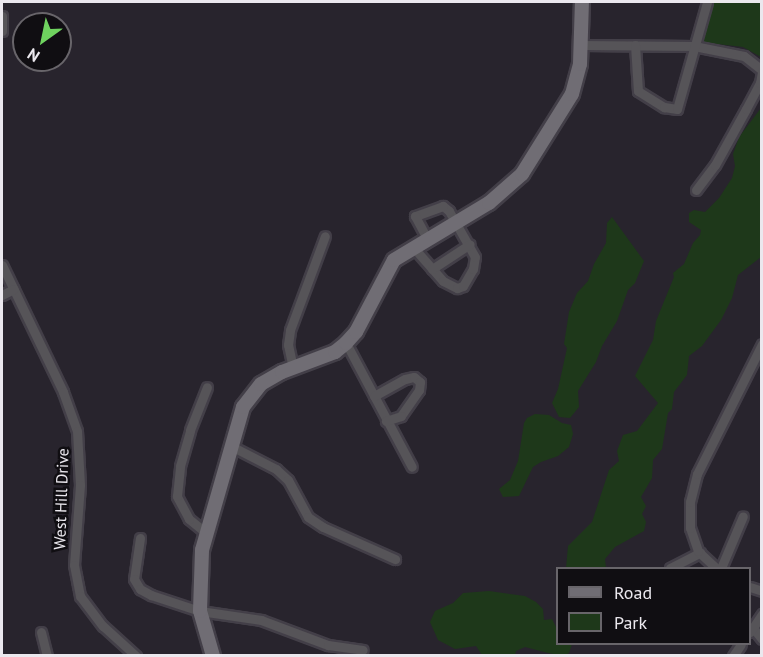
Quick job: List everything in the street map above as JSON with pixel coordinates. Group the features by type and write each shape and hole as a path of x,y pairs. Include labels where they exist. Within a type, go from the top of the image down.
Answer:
{"street":[{"path":"209,654 200,610 200,569 205,532 243,408 261,384 292,368 335,352 346,344 356,332 394,260 412,247 500,196 522,174 572,94 580,64 582,2"},
{"path":"635,45 638,91 664,107 677,109 707,2"},
{"path":"2,16 2,31"},
{"path":"582,45 694,46 744,56 762,71 760,83 715,165 696,190"},
{"path":"412,247 443,281 457,288 463,286 473,270 475,257 470,244 443,206 415,216 427,239"},
{"path":"292,368 289,357 290,330 325,236"},
{"path":"432,269 470,244"},
{"name":"West Hill Drive","path":"2,265 63,392 77,431 80,485 74,565 80,596 103,626 136,656"},
{"path":"2,295 14,289"},
{"path":"346,344 412,467"},
{"path":"715,567 700,553 690,528 690,502 697,474 762,344"},
{"path":"374,396 405,379 414,377 420,382 419,390 401,416 386,421"},
{"path":"205,532 189,519 177,496 180,466 190,430 207,387"},
{"path":"231,446 276,469 288,480 308,517 323,527 395,559"},
{"path":"721,567 742,516"},
{"path":"140,538 134,579 140,589 165,602 243,616 328,645 363,650"},
{"path":"672,567 700,553"},
{"path":"762,614 751,630 762,639"},
{"path":"41,632 47,656"}],"green space":[{"path":"714,2 761,2 761,57 743,47 700,42"},
{"path":"761,108 761,257 738,275 732,298 721,320 702,346 689,356 687,375 674,392 662,449 653,460 652,478 641,497 646,506 642,514 646,522 644,531 615,547 605,559 606,567 566,567 568,546 592,522 609,470 619,461 617,451 623,435 637,431 658,403 635,376 653,340 656,321 674,277 673,273 684,264 693,243 700,235 701,230 689,222 689,213 694,210 705,212 719,198 732,178 735,166 733,154 739,137"},
{"path":"612,217 644,261 635,283 628,290 617,321 578,391 579,407 570,418 559,417 552,403 558,389 567,348 564,344 569,312 577,293 588,281 594,264 606,243 607,223"},
{"path":"535,414 549,415 562,423 571,425 573,434 569,447 558,456 533,467 519,496 503,497 499,489 510,480 518,461 524,423 527,418"},
{"path":"489,591 525,596 536,602 543,609 544,620 552,619 556,627 556,645 572,645 569,653 564,656 525,647 516,651 515,655 482,655 476,646 455,649 438,640 430,622 435,611 453,603 463,593"}]}
